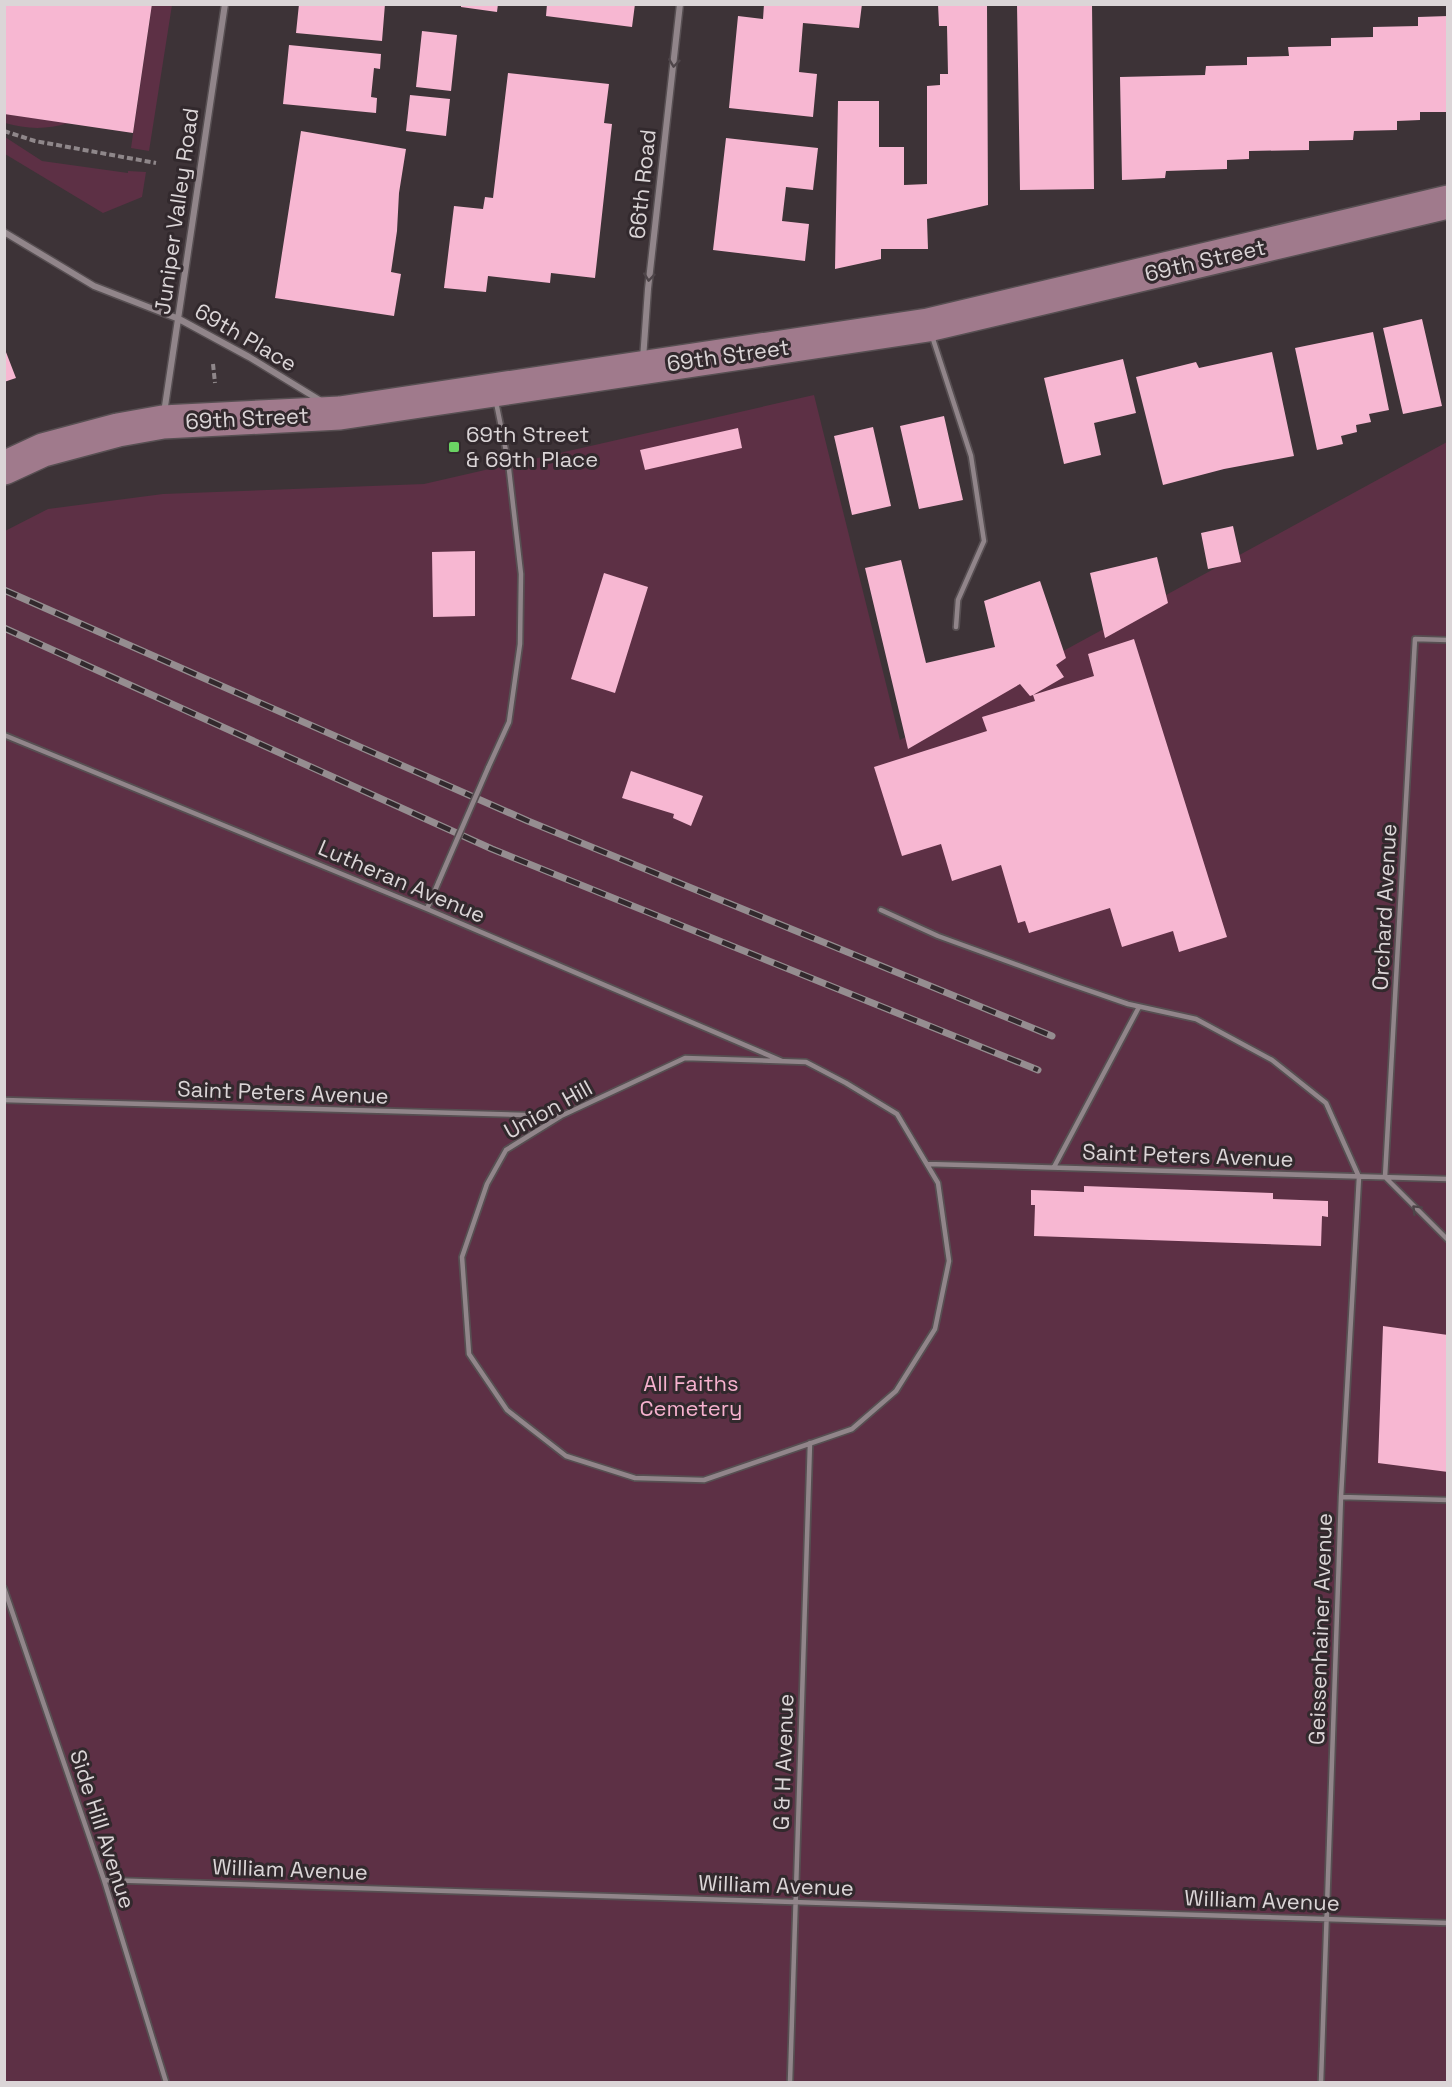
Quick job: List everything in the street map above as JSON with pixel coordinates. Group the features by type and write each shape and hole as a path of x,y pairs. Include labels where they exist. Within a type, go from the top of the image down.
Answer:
{"main road":[{"name":"69th Street","path":"4,468 43,450 118,430 163,422 340,413 928,325 1448,202"}],"street":[{"name":"Juniper Valley Road","path":"163,422 225,4"},
{"name":"66th Road","path":"642,367 648,289 680,4"},
{"name":"69th Place","path":"4,232 94,286 179,319 249,357 340,413"}],"lane":[{"path":"928,325 971,456 984,542 958,600 956,627"},
{"path":"427,909 509,722 520,644 521,586 508,461 494,390"},
{"name":"Orchard Avenue","path":"1385,1177 1415,639 1448,640"},
{"name":"Lutheran Avenue","path":"4,735 427,909 784,1062"},
{"path":"881,910 938,936 1140,1007 1196,1019 1272,1060 1326,1103 1359,1176"},
{"path":"1054,1167 1140,1007"},
{"name":"Union Hill","path":"685,1058 806,1062 897,1113 938,1183 949,1261 935,1329 896,1390 852,1429 704,1480 635,1478 566,1456 507,1410 470,1354 462,1257 487,1184 506,1150 561,1116 685,1058"},
{"name":"Saint Peters Avenue","path":"4,1100 561,1116"},
{"name":"Saint Peters Avenue","path":"927,1164 1448,1179"},
{"name":"Geissenhainer Avenue","path":"1321,2082 1341,1497 1359,1176"},
{"path":"1385,1177 1448,1240"},
{"name":"G & H Avenue","path":"790,2082 810,1443"},
{"path":"1341,1497 1448,1500"},
{"name":"Side Hill Avenue","path":"4,1588 104,1880 166,2082"},
{"name":"William Avenue","path":"104,1880 1448,1923"}],"path":[{"path":"4,131 35,141 156,163"},
{"path":"213,354 215,388"}],"green space":[{"path":"152,5 172,5 149,151 131,148"},
{"path":"5,114 68,123 44,128 21,127 5,123"},
{"path":"5,137 42,161 128,173 128,171 146,172 142,197 103,213 5,154"},
{"name":"All Faiths Cemetery","path":"814,395 900,740 1447,442 1447,2082 5,2082 5,531 48,509 163,494 424,484"}],"building":[{"path":"4,4 152,4 133,133 4,114"},
{"path":"299,4 385,4 382,41 296,33"},
{"path":"461,4 498,4 497,12 461,7"},
{"path":"547,4 635,4 632,27 546,16"},
{"path":"764,4 862,4 859,28 803,23 799,72 817,74 813,117 729,108 738,16 763,19"},
{"path":"938,4 987,4 988,205 927,219 928,249 881,249 881,259 835,269 838,101 879,101 879,147 904,147 904,185 927,184 927,86 940,85 940,74 948,74 947,26 939,26"},
{"path":"1017,4 1092,4 1094,189 1020,190"},
{"path":"1448,16 1448,112 1420,112 1420,120 1397,121 1397,130 1354,131 1353,140 1309,141 1309,150 1249,151 1249,159 1227,160 1227,169 1166,171 1165,178 1122,180 1120,77 1205,75 1206,66 1247,65 1247,57 1289,56 1288,47 1331,46 1331,38 1373,37 1373,27 1418,26 1418,17"},
{"path":"422,31 457,35 451,91 416,87"},
{"path":"289,45 381,54 380,69 374,68 371,97 377,98 376,113 283,104"},
{"path":"508,73 609,84 604,123 612,124 595,278 551,273 550,283 488,276 486,292 444,288 454,206 483,209 485,197 493,198"},
{"path":"410,95 450,99 446,136 406,131"},
{"path":"301,131 406,149 391,272 401,274 394,316 275,298"},
{"path":"726,138 818,148 813,190 786,187 782,221 809,224 805,261 713,250"},
{"path":"1422,319 1442,406 1403,414 1383,328"},
{"path":"1373,332 1389,410 1369,414 1371,422 1356,425 1357,432 1341,436 1343,444 1317,450 1295,348"},
{"path":"4,347 16,378 4,382"},
{"path":"1272,352 1294,456 1224,469 1163,485 1136,377 1196,362 1199,368"},
{"path":"1123,359 1136,413 1094,423 1101,455 1064,464 1044,378"},
{"path":"944,416 963,500 919,509 900,426"},
{"path":"873,427 891,506 852,515 834,436"},
{"path":"738,428 742,448 645,470 640,450"},
{"path":"1233,526 1241,562 1208,569 1201,533"},
{"path":"475,551 475,616 433,617 432,552"},
{"path":"1157,557 1168,603 1105,638 1090,573"},
{"path":"901,560 926,663 995,647 984,601 1040,581 1066,658 1056,665 1064,677 1030,696 1020,684 908,749 865,568"},
{"path":"604,573 648,587 615,693 571,679"},
{"path":"1134,639 1227,937 1179,952 1173,931 1122,947 1110,908 1029,933 1025,921 1018,923 1001,865 952,881 941,844 902,856 874,767 987,731 982,717 1035,701 1033,695 1094,676 1088,654"},
{"path":"631,771 703,796 691,826 673,818 674,814 622,798"},
{"path":"1084,1186 1273,1193 1273,1199 1328,1201 1328,1217 1322,1216 1321,1246 1034,1236 1035,1205 1031,1205 1031,1190 1084,1192"},
{"path":"1383,1326 1448,1335 1448,1472 1378,1463"}],"railway":[{"path":"4,590 528,821 1052,1036"},
{"path":"4,628 492,849 1038,1070"}],"place":[{"name":"69th Street & 69th Place","path":"454,447"}]}
